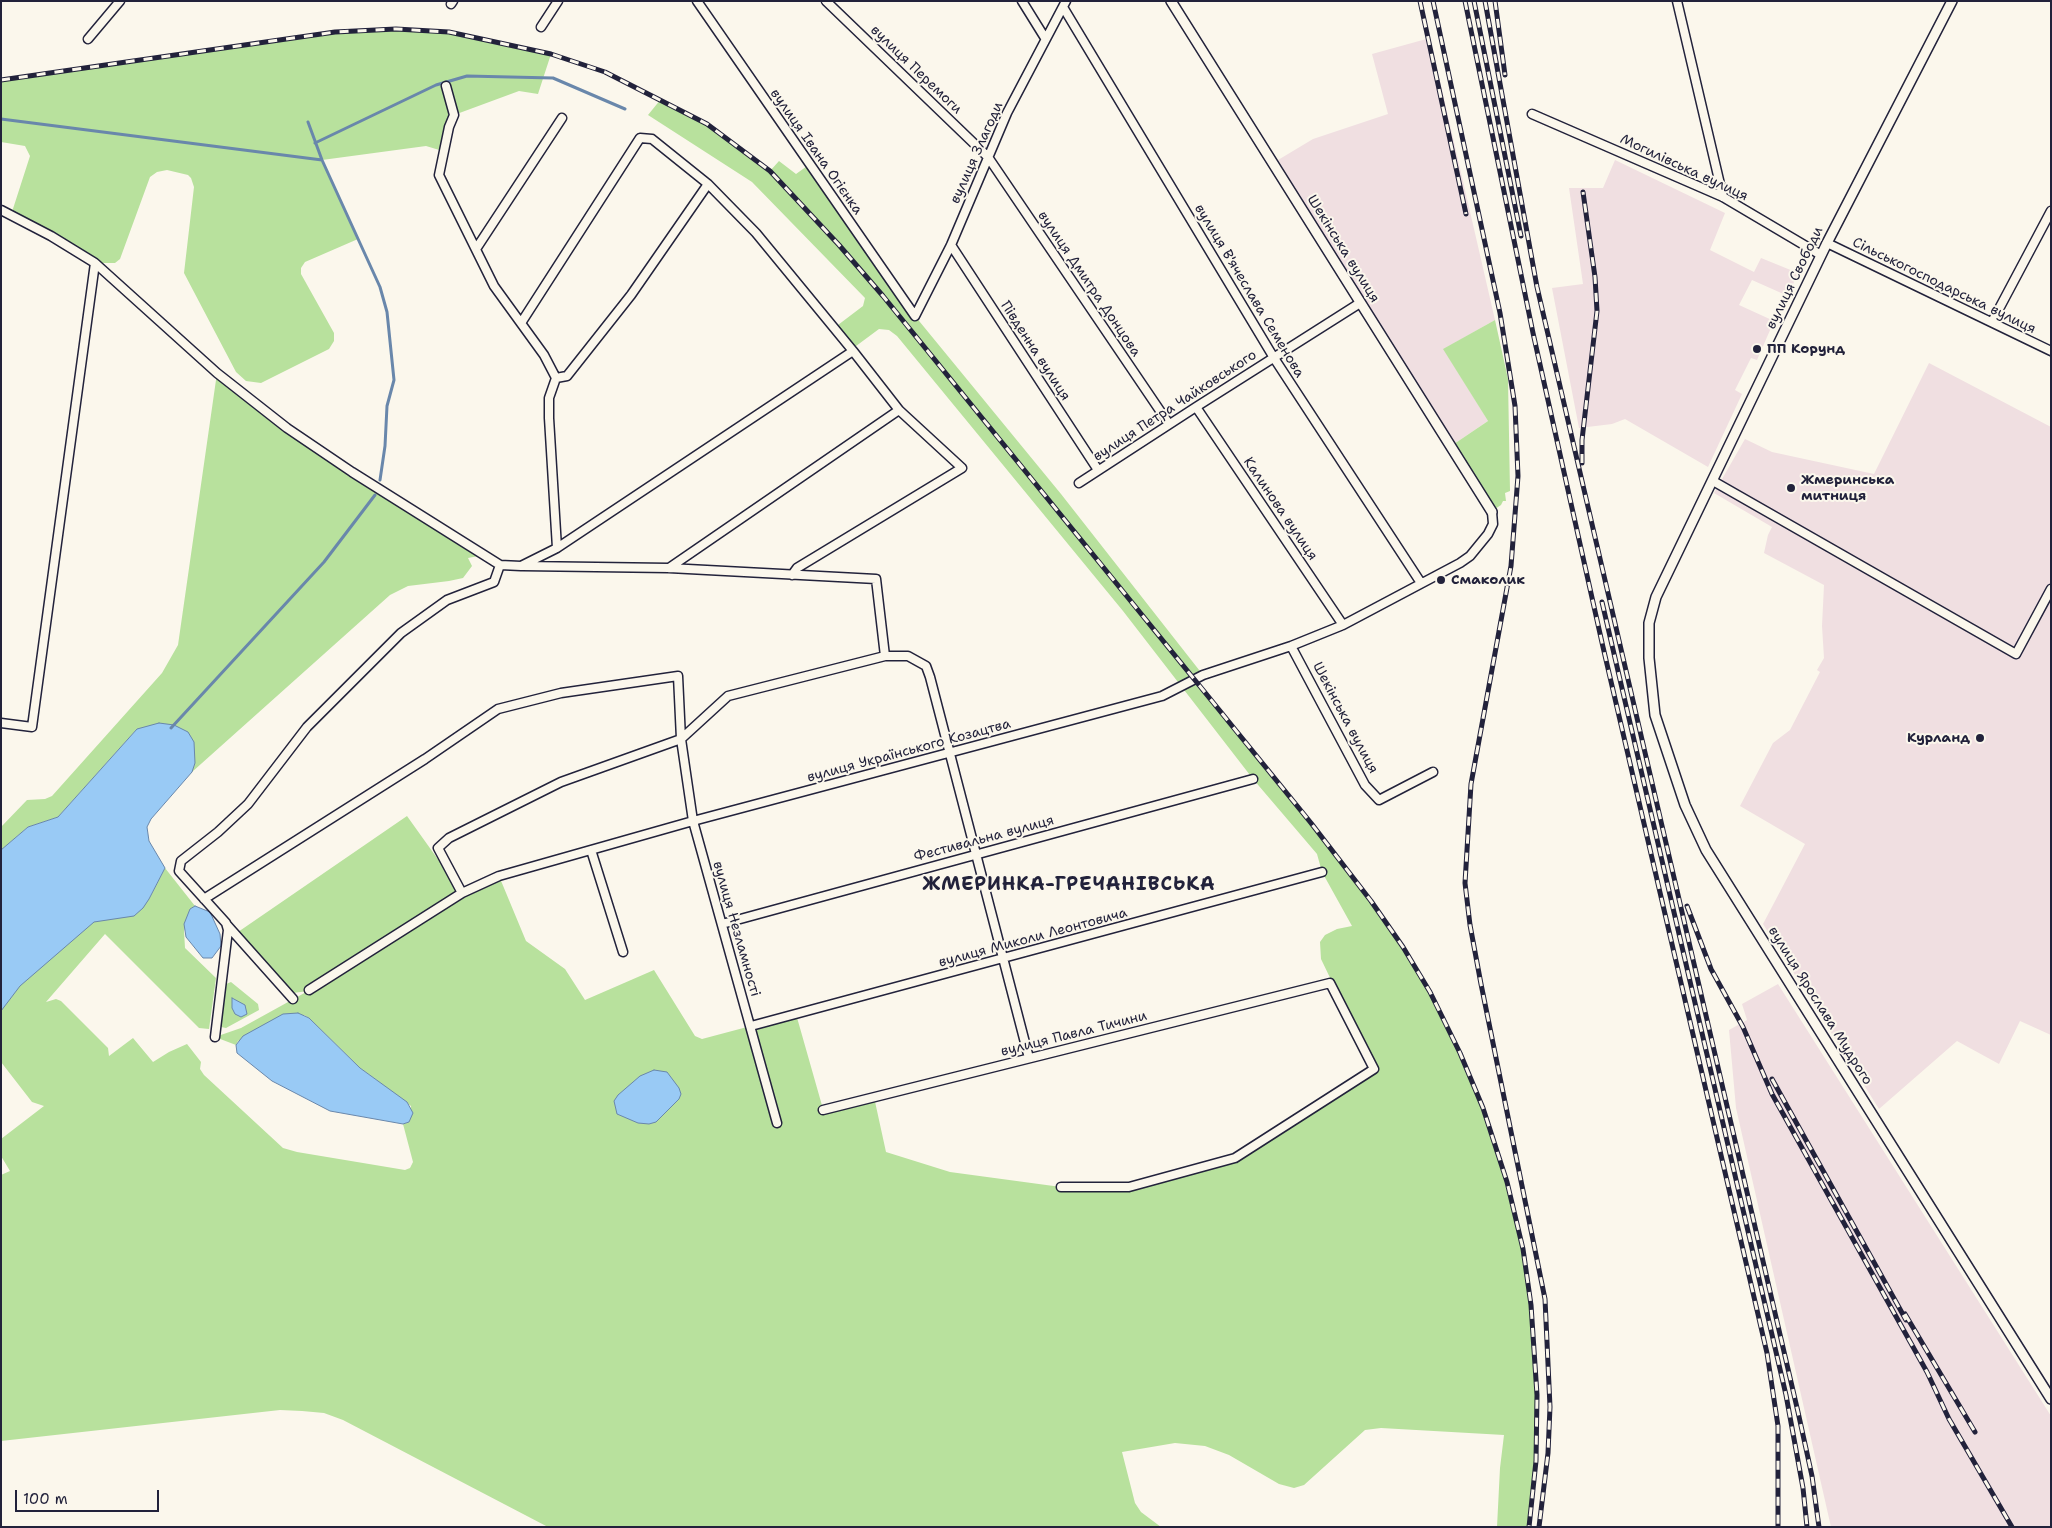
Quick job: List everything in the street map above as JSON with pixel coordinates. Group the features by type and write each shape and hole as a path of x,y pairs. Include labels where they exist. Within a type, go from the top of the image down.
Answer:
{"street":[{"path":"88,39 120,1"},
{"path":"541,27 558,1"},
{"name":"вулиця Івана Огієнка","path":"697,1 914,316"},
{"name":"вулиця Перемоги","path":"826,1 988,157"},
{"path":"1022,1 1045,38"},
{"name":"Шекінська вулиця","path":"1170,1 1492,512"},
{"path":"1677,1 1723,197"},
{"name":"вулиця Свободи","path":"1656,597 1821,255 1952,1"},
{"name":"вулиця Злагоди","path":"914,316 950,245 1007,113 1064,4"},
{"name":"вулиця В'ячеслава Семенова","path":"1064,4 1274,358 1421,582"},
{"path":"446,86 454,114 449,127 440,175 494,286 544,355 556,378 549,398 549,418 557,548"},
{"name":"Могилівська вулиця","path":"1532,114 1723,197 1821,255"},
{"path":"476,248 562,118"},
{"path":"521,323 640,138 652,139 708,184 756,233 899,410 962,468 797,568 792,575"},
{"name":"вулиця Дмитра Донцова","path":"988,157 1169,424"},
{"path":"556,378 567,376 631,295 708,184"},
{"path":"1,210 51,236 95,264 217,373 287,428 352,472 500,565 669,568 876,579 884,656"},
{"path":"1992,322 2051,212"},
{"name":"Сільськогосподарська вулиця","path":"1827,243 2051,351"},
{"name":"Південна вулиця","path":"950,245 1098,470"},
{"path":"1,723 32,727 95,264"},
{"name":"вулиця Петра Чайковського","path":"1079,483 1360,303"},
{"path":"522,566 557,548 853,351"},
{"name":"Калинова вулиця","path":"1196,407 1343,625"},
{"path":"669,568 899,410"},
{"path":"1713,482 2016,654 2051,589"},
{"name":"вулиця Українського Козацтва","path":"310,990 462,893 499,876 693,821 1162,696 1203,675 1291,646 1343,625 1421,582 1450,569 1470,556 1488,534 1493,524 1492,512"},
{"path":"293,999 180,871 181,861 218,832 248,804 307,727 401,633 448,600 494,582 500,565"},
{"name":"вулиця Ярослава Мудрого","path":"1656,597 1649,623 1649,658 1655,715 1684,805 1706,850 2051,1399"},
{"name":"Шекінська вулиця","path":"1291,646 1365,785 1379,800 1433,772"},
{"path":"462,893 438,848 449,838 561,782 682,740 728,696 884,656 908,656 926,666 1029,1058"},
{"name":"вулиця Незламності","path":"204,899 425,759 498,709 561,693 678,676 682,740 693,821 777,1123"},
{"name":"Фестивальна вулиця","path":"722,924 1253,779"},
{"path":"591,850 623,952"},
{"name":"вулиця Миколи Леонтовича","path":"751,1026 1322,872"},
{"path":"215,1037 228,936 226,923"},
{"name":"вулиця Павла Тичини","path":"823,1110 1330,983 1374,1069 1235,1158 1129,1187 1060,1187"}],"shaded area":[{"path":"1430,38 1495,320 1444,349 1488,421 1454,444 1278,160 1313,139 1388,114 1372,54"},
{"path":"1615,160 1725,213 1710,250 1754,272 1761,258 1798,273 1788,296 1752,280 1739,305 1774,321 1757,360 1751,358 1735,390 1742,394 1708,467 1625,419 1612,424 1579,428 1552,288 1583,284 1569,188 1603,188"},
{"path":"1929,363 2051,427 2051,1035 2020,1021 1999,1064 1957,1041 1879,1109 1763,924 1805,844 1740,806 1773,743 1790,730 1820,672 1817,670 1824,658 1822,626 1824,585 1764,553 1772,527 1714,493 1745,439 1772,452 1874,474"},
{"path":"1778,984 2051,1416 2051,1527 1831,1527 1736,1108 1729,1030 1747,1020 1742,1004"}],"green space":[{"path":"379,29 449,32 551,54 538,94 519,91 454,115 446,152 426,146 322,160 358,239 305,262 301,268 301,274 334,333 334,341 329,349 261,383 246,381 236,372 184,273 194,187 188,175 167,170 157,172 150,177 120,259 115,263 95,263 11,215 30,156 25,146 1,142 1,80 293,38"},
{"path":"661,99 721,133 770,171 779,161 796,174 810,164 915,316 1061,494 1203,675 1194,680 1355,880 1415,967 1447,1025 1483,1108 1507,1182 1523,1249 1531,1305 1537,1395 1536,1461 1529,1527 1497,1527 1504,1435 1381,1428 1365,1430 1304,1485 1294,1488 1279,1484 1229,1455 1205,1446 1175,1443 1122,1452 1135,1503 1141,1512 1161,1527 548,1527 343,1420 324,1413 302,1411 280,1410 1,1441 1,1175 10,1171 1,1156 1,1139 44,1106 32,1102 1,1062 1,1000 74,929 149,899 165,868 195,906 190,909 184,931 185,948 216,978 209,1029 199,1028 105,934 46,1002 56,999 61,1001 108,1048 109,1056 133,1038 153,1062 187,1044 201,1062 200,1069 204,1075 283,1148 405,1170 410,1168 413,1162 403,1124 409,1122 411,1106 360,1068 309,1018 304,1015 238,1041 236,1045 215,1037 241,1028 308,991 293,993 238,932 407,816 462,893 499,876 526,941 565,969 585,1000 654,970 695,1036 702,1039 796,1014 823,1109 874,1097 886,1152 950,1172 1061,1187 1110,1188 1235,1158 1374,1069 1321,959 1320,942 1325,935 1337,929 1352,926 1322,872 1317,854 1253,779 1123,611 897,336 889,330 879,329 852,349 834,328 863,306 865,298 752,182 648,115"},
{"path":"1495,320 1508,379 1510,491 1505,493 1506,501 1503,501 1495,509 1454,444 1488,421 1443,349"},
{"path":"217,373 287,428 484,555 468,558 472,566 463,578 408,586 390,595 192,772 186,745 137,729 58,817 28,827 1,850 1,827 27,800 45,799 52,796 162,673 178,645"},
{"path":"231,982 258,1004 259,1010 226,1028 221,1027 221,1024 226,984"}],"water":[{"path":"159,723 174,725 188,732 194,742 195,763 192,772 151,819 147,827 149,841 165,868 149,899 134,916 94,922 20,986 1,1011 1,850 28,827 58,817 137,729"},
{"path":"195,906 210,912 220,934 221,946 212,958 203,958 186,937 184,924 190,909"},
{"path":"232,998 245,1005 247,1014 241,1017 235,1014 232,1008"},
{"path":"298,1013 309,1018 360,1068 407,1102 413,1113 409,1122 403,1124 330,1111 272,1081 237,1053 236,1045 243,1036 283,1014"},
{"path":"654,1070 667,1072 679,1088 681,1094 679,1099 656,1122 649,1124 638,1123 617,1114 614,1101 618,1095 640,1076"}],"waterway":[{"path":"315,143 436,85 467,76 553,78 625,109"},
{"path":"1,119 322,160"},
{"path":"308,122 322,160 380,287 387,312 394,380 387,406 385,446 380,480"},
{"path":"171,728 324,562 375,495"}],"railway":[{"path":"1420,1 1466,214"},
{"path":"1433,1 1500,313 1515,406 1518,476 1511,566 1471,784 1465,883 1470,925 1481,984 1545,1299 1550,1407 1548,1453 1539,1527"},
{"path":"1465,1 1533,333 1603,647 1767,1353 1778,1426 1778,1527"},
{"path":"1474,1 1521,236"},
{"path":"1485,1 1537,287 1798,1412 1812,1476 1819,1527"},
{"path":"1495,1 1505,75"},
{"path":"1,80 335,32 396,29 449,32 551,54 605,72 707,124 770,171 839,245 883,296 1311,823 1371,901 1403,947 1430,992 1460,1053 1483,1108 1507,1182 1523,1249 1531,1305 1537,1395 1536,1461 1529,1527"},
{"path":"1582,463 1582,440 1597,311 1595,277 1583,192"},
{"path":"1602,602 1786,1395 1803,1488 1807,1527"},
{"path":"1687,906 1711,969 1743,1027 1772,1094 1927,1372 1949,1419 2012,1527"},
{"path":"1772,1079 1906,1320"},
{"path":"1905,1314 1975,1432"}],"place":[{"name":"ПП Корунд","path":"1757,349"},
{"name":"Жмеринська митниця","path":"1791,488"},
{"name":"Смаколик","path":"1441,580"},
{"name":"Курланд","path":"1980,738"}],"district":[{"name":"ЖМЕРИНКА-ГРЕЧАНІВСЬКА","path":"1069,885"}]}
